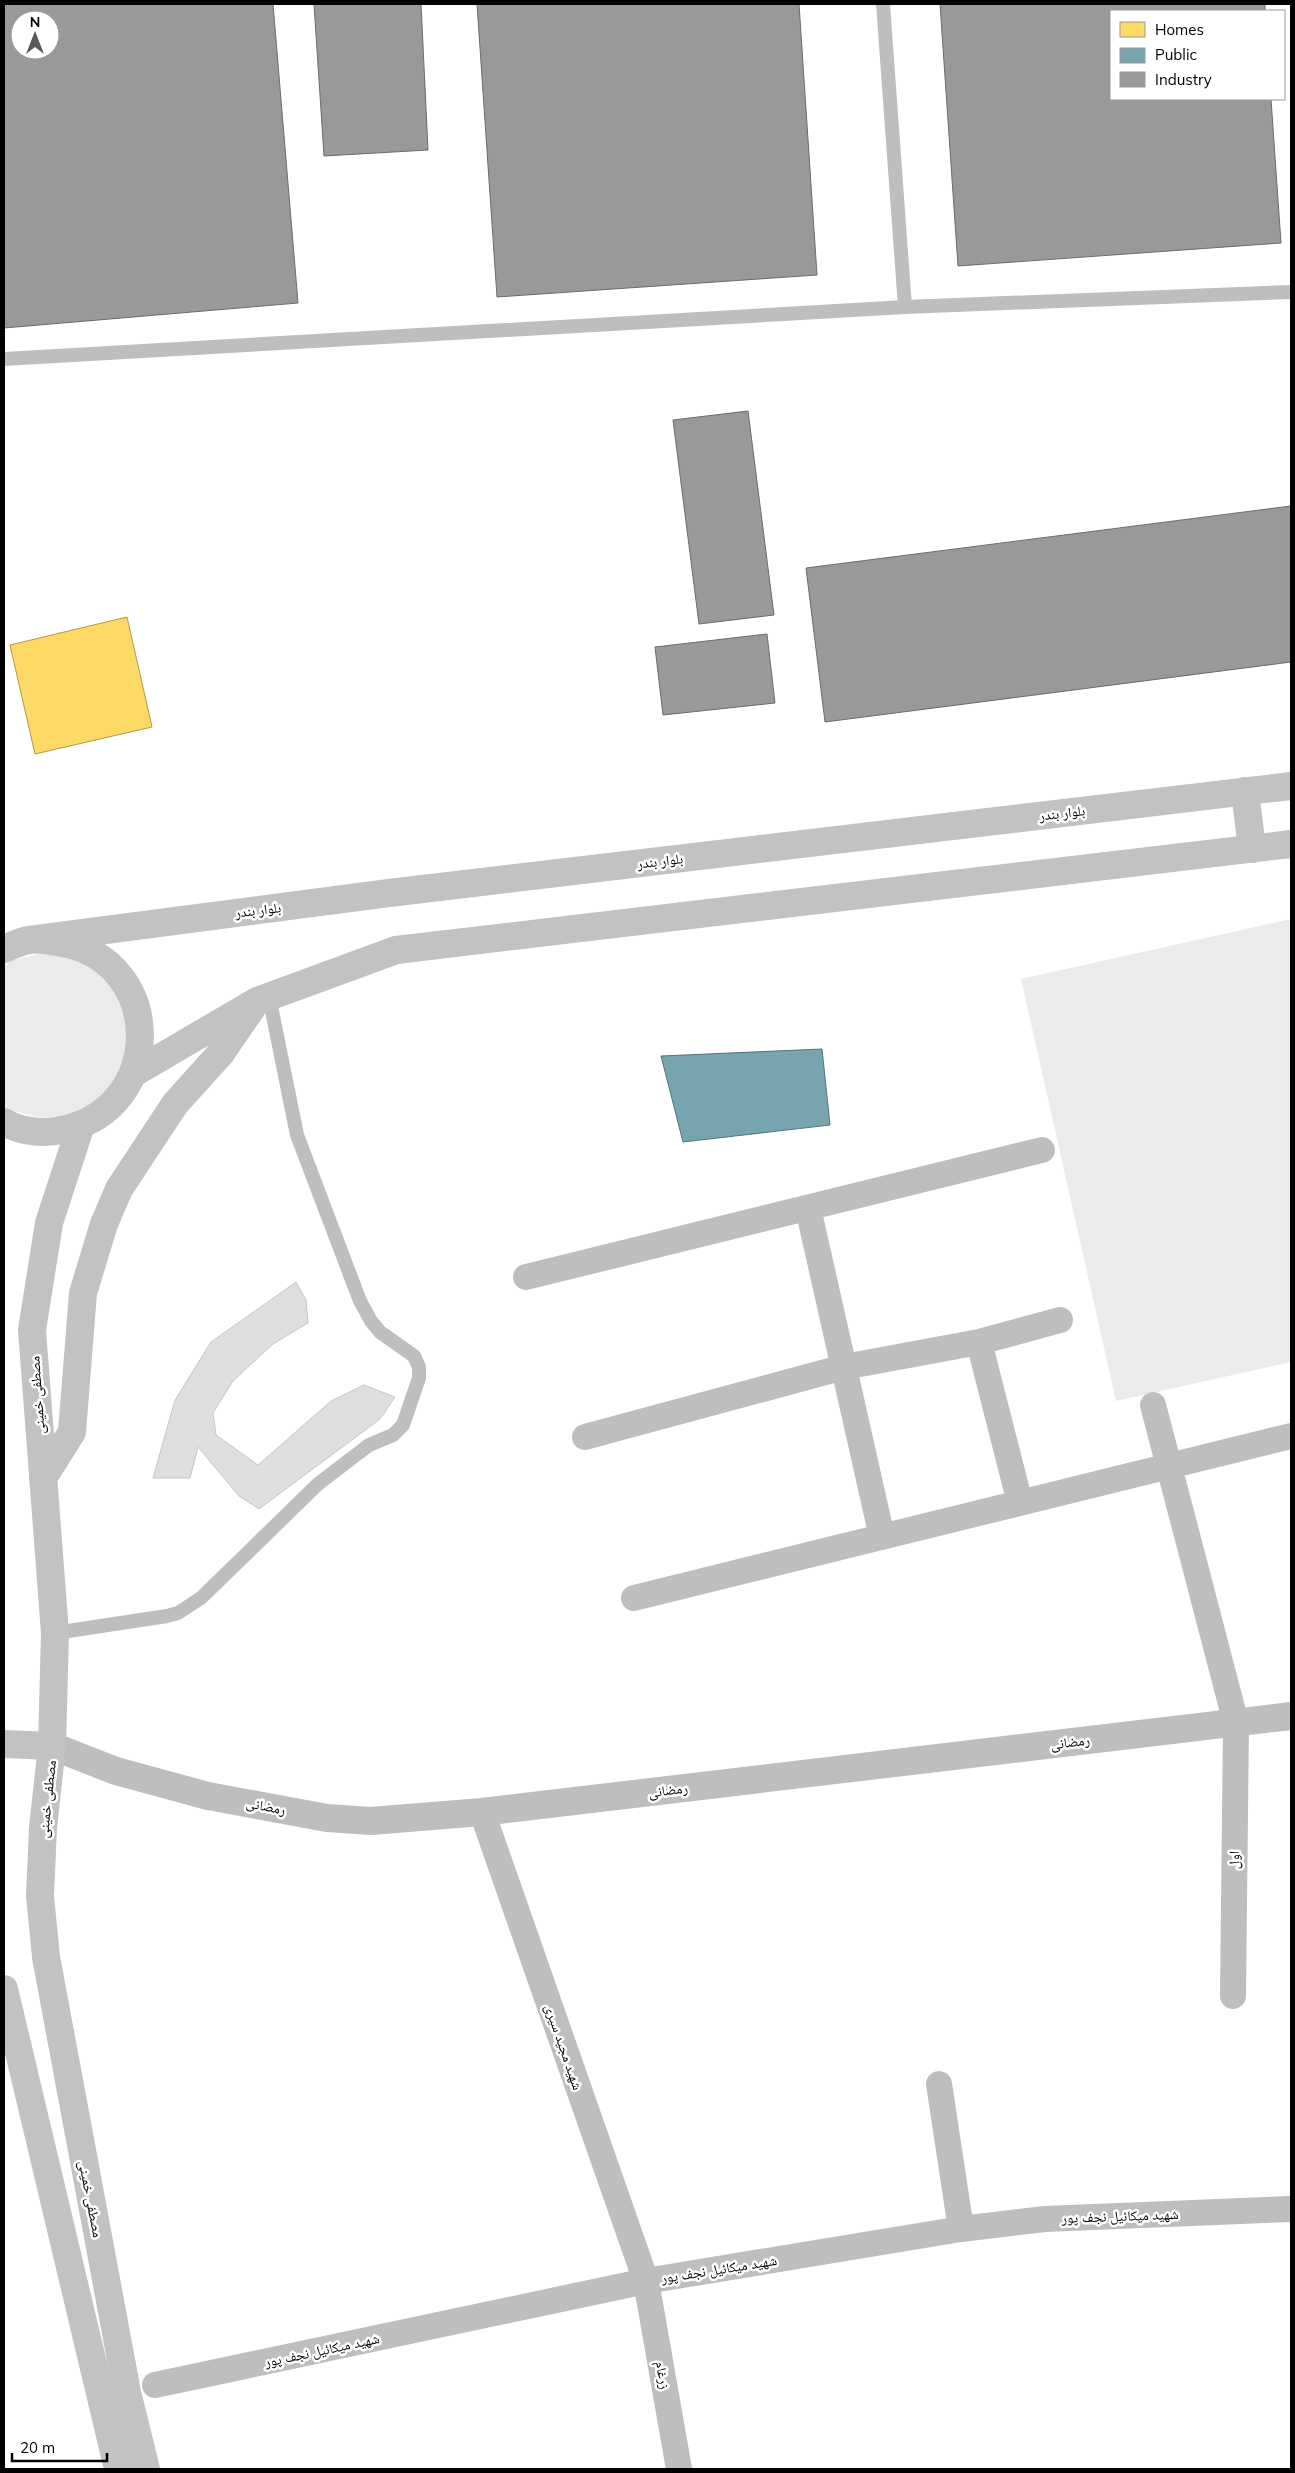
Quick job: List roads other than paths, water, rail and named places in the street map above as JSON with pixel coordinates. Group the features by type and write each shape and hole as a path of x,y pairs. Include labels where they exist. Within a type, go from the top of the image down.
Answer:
{"main road":[{"name":"بلوار بندر","path":"29,940 389,893 1291,786"},
{"path":"1245,791 1252,849"},
{"path":"134,1073 263,998 396,950 1291,844"},
{"path":"4,949 29,940 51,940 77,945 100,957 119,975 133,997 140,1022 140,1048 134,1073 121,1095 103,1113 81,1125 56,1131 32,1131 4,1122"},
{"path":"43,1478 72,1432 83,1294 104,1224 119,1189 175,1104 221,1053 263,998"},
{"name":"مصطفی خمینی","path":"81,1125 49,1223 32,1330 55,1633 52,1746 43,1828 40,1896 46,1957 127,2392 146,2469"},
{"path":"4,1744 52,1746"},
{"path":"4,1989 118,2469"}],"street":[{"path":"526,1277 1042,1150"},
{"path":"808,1208 882,1537"},
{"path":"585,1437 844,1367 979,1342 1060,1320"},
{"path":"979,1342 1020,1503"},
{"name":"اول","path":"1152,1405 1236,1723 1233,1996"},
{"path":"634,1598 1291,1436"},
{"name":"رمضانی","path":"52,1746 116,1771 208,1796 327,1818 371,1821 482,1812 1291,1716"},
{"name":"شهید مجید سیری","path":"482,1812 646,2281"},
{"path":"939,2084 961,2229"},
{"name":"شهید میکائیل نجف پور","path":"155,2385 646,2281 961,2229 1045,2219 1291,2209"},
{"name":"زرغام","path":"646,2281 679,2469"}],"lane":[{"path":"883,4 905,307"},
{"path":"4,359 905,307 1291,292"},
{"path":"55,1633 167,1616 178,1613 201,1598 318,1484 369,1445 393,1435 403,1425 419,1378 419,1367 414,1356 380,1332 371,1321 360,1301 297,1135 263,998"}]}
